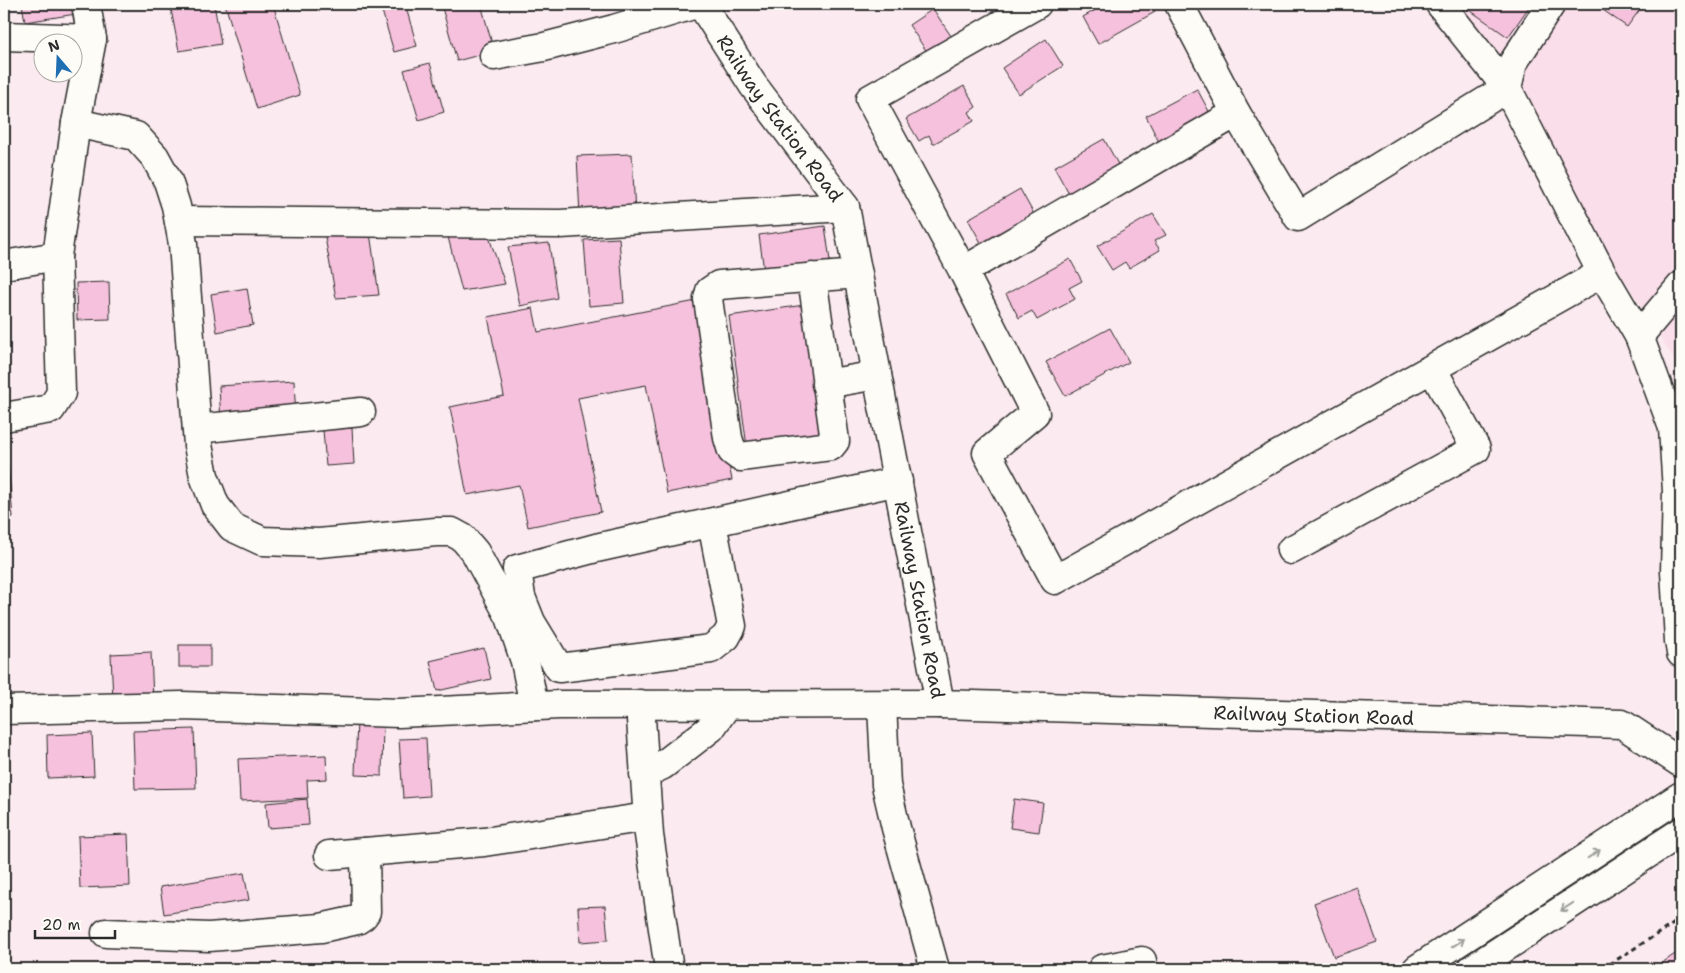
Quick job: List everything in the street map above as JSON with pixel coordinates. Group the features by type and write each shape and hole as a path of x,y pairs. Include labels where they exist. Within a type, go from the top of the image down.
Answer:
{"street":[{"path":"4,417 51,409 61,393 57,256 76,123 92,39 86,4"},
{"path":"494,56 544,47 579,38 696,4"},
{"name":"Railway Station Road","path":"701,4 753,85 845,207 940,704 1622,724 1681,763"},
{"path":"1037,4 870,99 963,270 1035,413 986,453 1055,580 1602,274"},
{"path":"1180,4 1236,113 1298,217 1508,88 1513,63 1551,4"},
{"path":"1440,4 1508,88 1602,274 1639,336 1677,426 1675,571 1681,653"},
{"path":"4,36 92,39"},
{"path":"963,270 1236,113"},
{"path":"76,123 136,136 154,157 168,180 184,244 197,429 204,476 215,505 232,527 262,541 319,543 436,532 452,532 464,538 475,552 510,617 525,661 534,706"},
{"path":"179,221 560,224 845,207"},
{"path":"4,265 57,256"},
{"path":"812,277 835,441 831,446 740,457 732,451 728,438 708,298 710,291 719,285 812,277 858,274"},
{"path":"1639,336 1681,286"},
{"path":"1291,550 1476,449 1433,370"},
{"path":"826,384 877,375"},
{"path":"197,429 361,412"},
{"path":"712,523 732,626 726,637 711,649 559,668 531,622 521,597 517,569 596,548 898,481"},
{"path":"640,704 647,817 669,969"},
{"path":"4,710 182,706 399,713 534,706 640,704 940,704"},
{"path":"644,774 663,764 711,728 727,705"},
{"path":"882,705 886,785 896,828 936,969"},
{"path":"1417,969 1681,796"},
{"path":"329,855 484,842 647,817"},
{"path":"1472,969 1681,832"},
{"path":"106,933 209,937 321,928 350,922 363,916 366,912 365,852"},
{"path":"1102,969 1142,961"}],"path":[{"path":"1602,969 1681,919"}],"shaded area":[{"path":"1452,4 1681,4 1681,370"}],"building":[{"path":"22,4 74,4 76,14 25,22"},
{"path":"170,4 214,4 221,44 179,51"},
{"path":"225,4 273,4 300,95 257,109"},
{"path":"380,4 405,4 417,46 394,52"},
{"path":"441,4 481,4 494,51 457,61"},
{"path":"988,4 1022,4 996,19"},
{"path":"1106,4 1150,4 1155,12 1098,44 1083,17"},
{"path":"1461,4 1531,4 1508,37"},
{"path":"1596,4 1644,4 1627,27"},
{"path":"933,9 953,39 929,55 909,25"},
{"path":"1046,39 1063,66 1019,94 1002,68"},
{"path":"430,63 444,112 419,120 404,70"},
{"path":"964,86 976,107 969,112 974,121 933,144 929,135 919,141 906,119"},
{"path":"1197,89 1211,115 1159,142 1146,116"},
{"path":"1104,139 1119,166 1069,194 1054,167"},
{"path":"632,154 635,214 580,216 577,156"},
{"path":"1020,189 1036,218 984,248 968,219"},
{"path":"1153,214 1166,235 1154,241 1160,250 1129,268 1125,262 1112,270 1097,246"},
{"path":"323,226 369,226 379,295 336,298"},
{"path":"825,226 831,268 765,278 759,235"},
{"path":"488,234 505,284 462,291 448,237"},
{"path":"619,238 624,303 589,306 584,240"},
{"path":"549,243 557,298 520,306 508,247"},
{"path":"1070,259 1082,281 1069,288 1075,299 1037,320 1032,311 1019,318 1006,294"},
{"path":"109,282 110,319 77,320 76,283"},
{"path":"247,288 253,325 217,332 211,294"},
{"path":"696,301 732,480 667,493 646,385 578,398 601,512 528,527 519,485 467,495 450,407 504,396 488,317 533,308 538,332"},
{"path":"811,304 830,442 748,454 729,316"},
{"path":"1110,328 1129,362 1065,396 1046,362"},
{"path":"294,381 296,419 221,423 219,386"},
{"path":"352,428 354,464 326,466 323,430"},
{"path":"4,444 6,444 13,517 4,518"},
{"path":"179,645 210,645 210,667 179,667"},
{"path":"484,648 491,679 437,691 430,661"},
{"path":"151,652 153,700 113,701 111,654"},
{"path":"357,719 383,719 382,776 355,775"},
{"path":"194,729 196,788 135,789 133,731"},
{"path":"92,733 94,776 48,778 47,735"},
{"path":"426,738 429,796 403,798 399,739"},
{"path":"326,755 327,779 307,780 308,798 240,801 238,759"},
{"path":"307,799 309,825 268,828 266,803"},
{"path":"1014,799 1043,803 1039,832 1010,828"},
{"path":"128,834 130,886 80,888 78,836"},
{"path":"244,873 249,900 164,914 160,887"},
{"path":"1357,887 1377,942 1334,957 1314,903"},
{"path":"605,906 608,940 580,942 578,907"},
{"path":"1681,950 1681,969 1653,969"}]}
